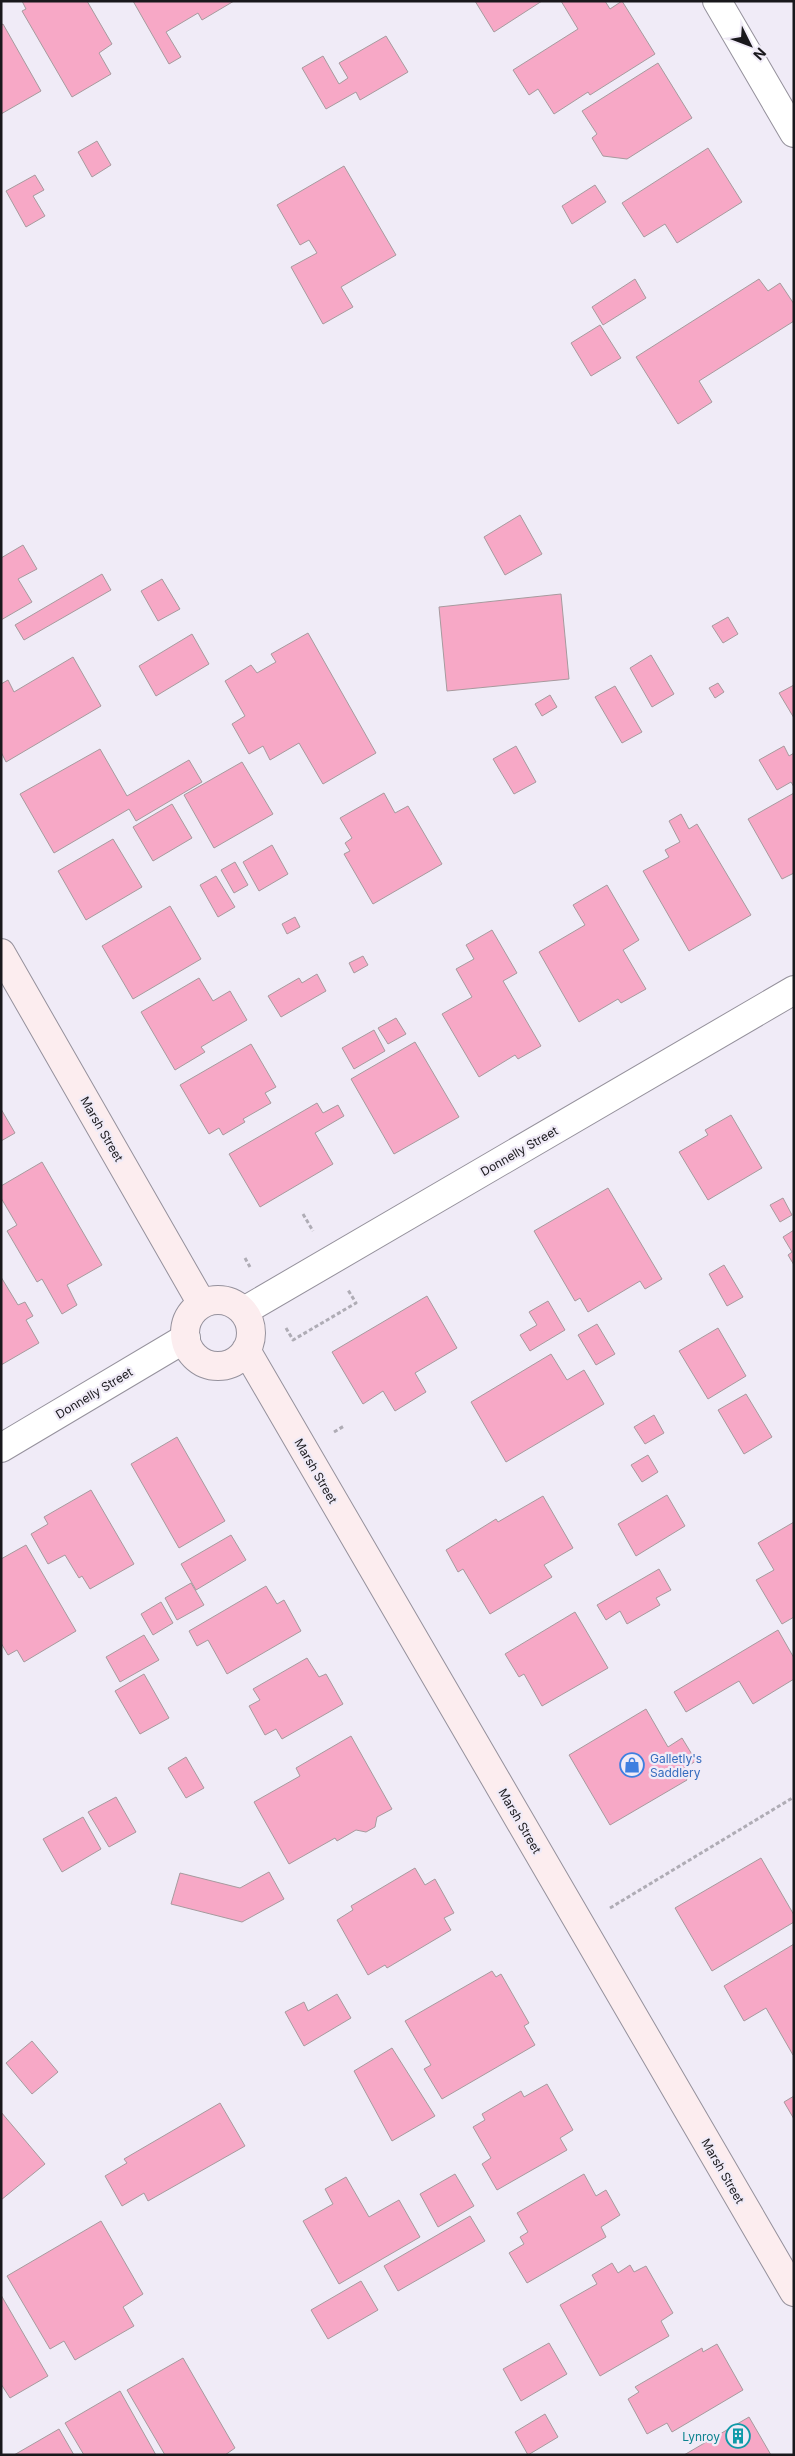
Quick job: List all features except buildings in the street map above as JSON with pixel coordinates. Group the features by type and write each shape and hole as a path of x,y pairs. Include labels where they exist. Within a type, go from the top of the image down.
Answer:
{"main road":[{"name":"Marsh Street","path":"1,953 202,1304"},
{"path":"224,1300 235,1304 244,1311 249,1320 251,1330 246,1350 232,1363 212,1365 195,1356 189,1348 186,1338 189,1319 202,1304 224,1300"},
{"name":"Marsh Street","path":"246,1350 794,2292"}],"street":[{"path":"717,1 794,133"},
{"name":"Donnelly Street","path":"244,1311 794,990"},
{"name":"Donnelly Street","path":"1,1448 186,1338"}],"path":[{"path":"303,1214 311,1228"},
{"path":"292,1340 356,1303 350,1294"},
{"path":"330,1434 344,1426"},
{"path":"608,1910 794,1797"}],"place":[{"name":"Galletly's Saddlery","path":"632,1765"},
{"name":"Lynroy","path":"738,2436"}]}
